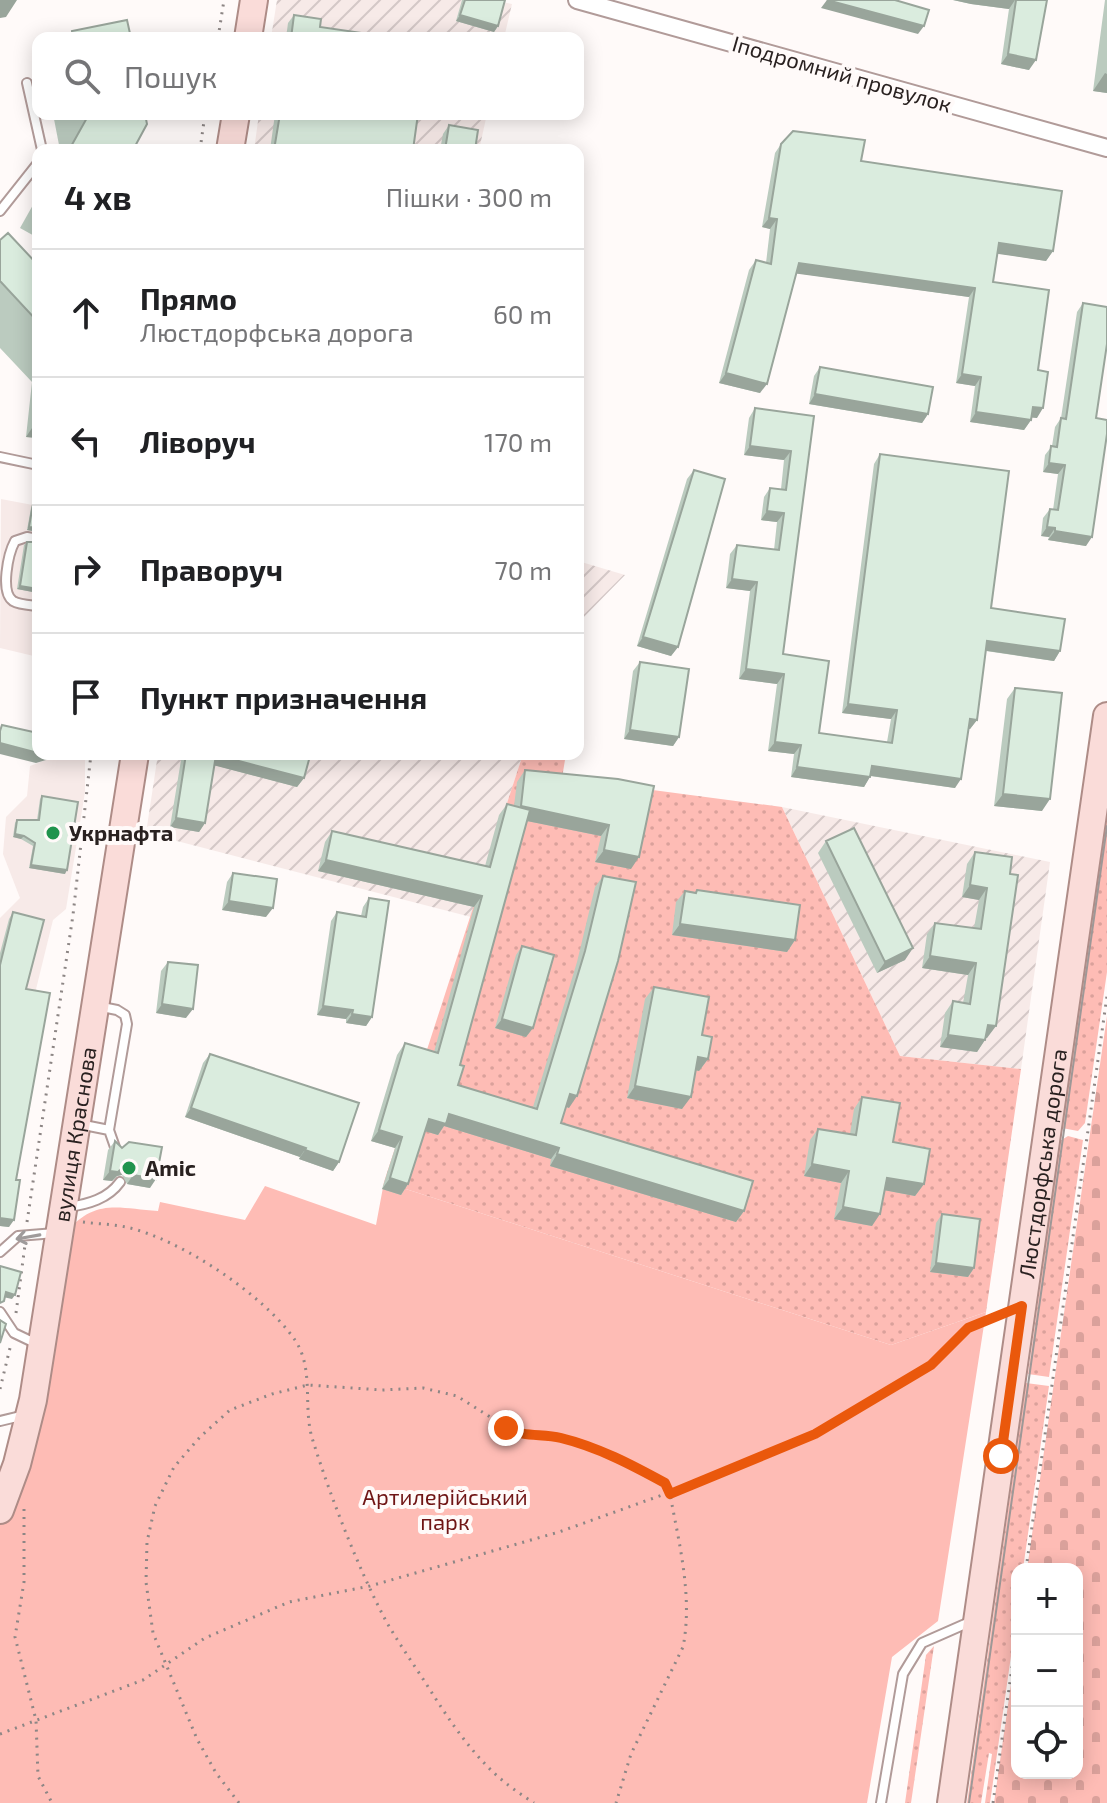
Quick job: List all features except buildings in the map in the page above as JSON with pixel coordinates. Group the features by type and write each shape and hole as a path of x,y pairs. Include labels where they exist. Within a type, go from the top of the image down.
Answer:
{"main road":[{"path":"249,32 254,0"},
{"path":"231,144 235,120"},
{"name":"Люстдорфська дорога","path":"951,1803 1107,716"},
{"name":"вулиця Краснова","path":"8,1499 69,1221 77,1123 134,760"}],"street":[{"name":"Іподромний провулок","path":"577,0 1107,148"}],"lane":[{"path":"27,83 32,105"},
{"path":"35,120 41,144"},
{"path":"1,208 32,170"},
{"path":"0,457 32,464"},
{"path":"32,538 15,541 9,551 4,583 7,596 14,602 32,605"},
{"path":"96,1006 117,1010 125,1015 127,1024 109,1130 116,1150"},
{"path":"77,1123 109,1130"},
{"path":"0,1252 18,1236 69,1221 86,1204 110,1194 120,1182"},
{"path":"0,1312 14,1333 42,1346"},
{"path":"0,1421 29,1414"},
{"path":"881,1803 903,1674 922,1643 977,1619"}],"path":[{"path":"219,32 224,0"},
{"path":"201,144 204,120"},
{"path":"0,1389 14,1333 73,915 90,760"},
{"path":"1027,1563 1107,996"},
{"path":"69,1221 126,1227 164,1240 208,1263 267,1311 295,1341 304,1360 308,1385 308,1424 313,1441 386,1621 453,1727 489,1768 534,1803"},
{"path":"0,1734 143,1680 205,1638 289,1602 370,1586 559,1532 670,1494 815,1434 931,1365 968,1328 1022,1306"},
{"path":"239,1803 216,1773 197,1739 153,1633 146,1582 147,1542 155,1506 174,1467 200,1437 230,1410 272,1394 308,1385 382,1390 423,1388 444,1392 469,1402 517,1434 560,1437 600,1450 665,1483 670,1494 684,1574 687,1628 683,1647 631,1754 616,1803"},
{"path":"8,1499 24,1582 15,1637 36,1720 38,1776 52,1803"},
{"path":"993,1803 1017,1635"}],"shaded area":[{"path":"277,0 491,0 512,4 505,32 272,32"},
{"path":"258,120 486,120 480,144 255,144"},
{"path":"1,499 32,505 32,656 0,648"},
{"path":"584,563 625,575 584,617"},
{"path":"46,760 85,760 85,792 66,909 53,920 0,1136 0,918 20,898 3,854 6,817 27,796 30,766"},
{"path":"157,760 521,760 471,917 146,833"},
{"path":"782,807 1050,862 1021,1069 900,1056"}],"green space":[{"path":"521,760 565,760 562,778 782,807 900,1056 1021,1069 986,1312 891,1345 384,1182"},
{"path":"1107,809 1107,972 1085,1123 1078,1131 1062,1128"},
{"path":"1107,1016 1107,1803 994,1803 1011,1684 1011,1779 1083,1779 1083,1563 1028,1563"},
{"path":"1068,1136 1083,1140 1049,1377 1028,1374 1060,1141"},
{"name":"Артилерійський парк","path":"384,1182 891,1345 986,1312 938,1621 892,1657 867,1803 0,1803 0,1522 65,1234 96,1210 118,1207 158,1211 160,1202 245,1220 265,1186 376,1225"},
{"path":"1026,1383 1049,1386 1024,1563 1011,1563 1011,1656 990,1803 985,1803 992,1754 989,1753 981,1803 967,1803"},
{"path":"934,1646 911,1803 905,1803 926,1655"}],"tram line":[{"path":"969,1803 1107,826"}],"place":[{"name":"Укрнафта","path":"53,833"},
{"name":"Amic","path":"129,1168"}],"route":[{"path":"506,1428 528,1436 560,1437 600,1450 665,1483 670,1494 815,1434 931,1365 968,1328 1022,1306 1001,1456"}]}
